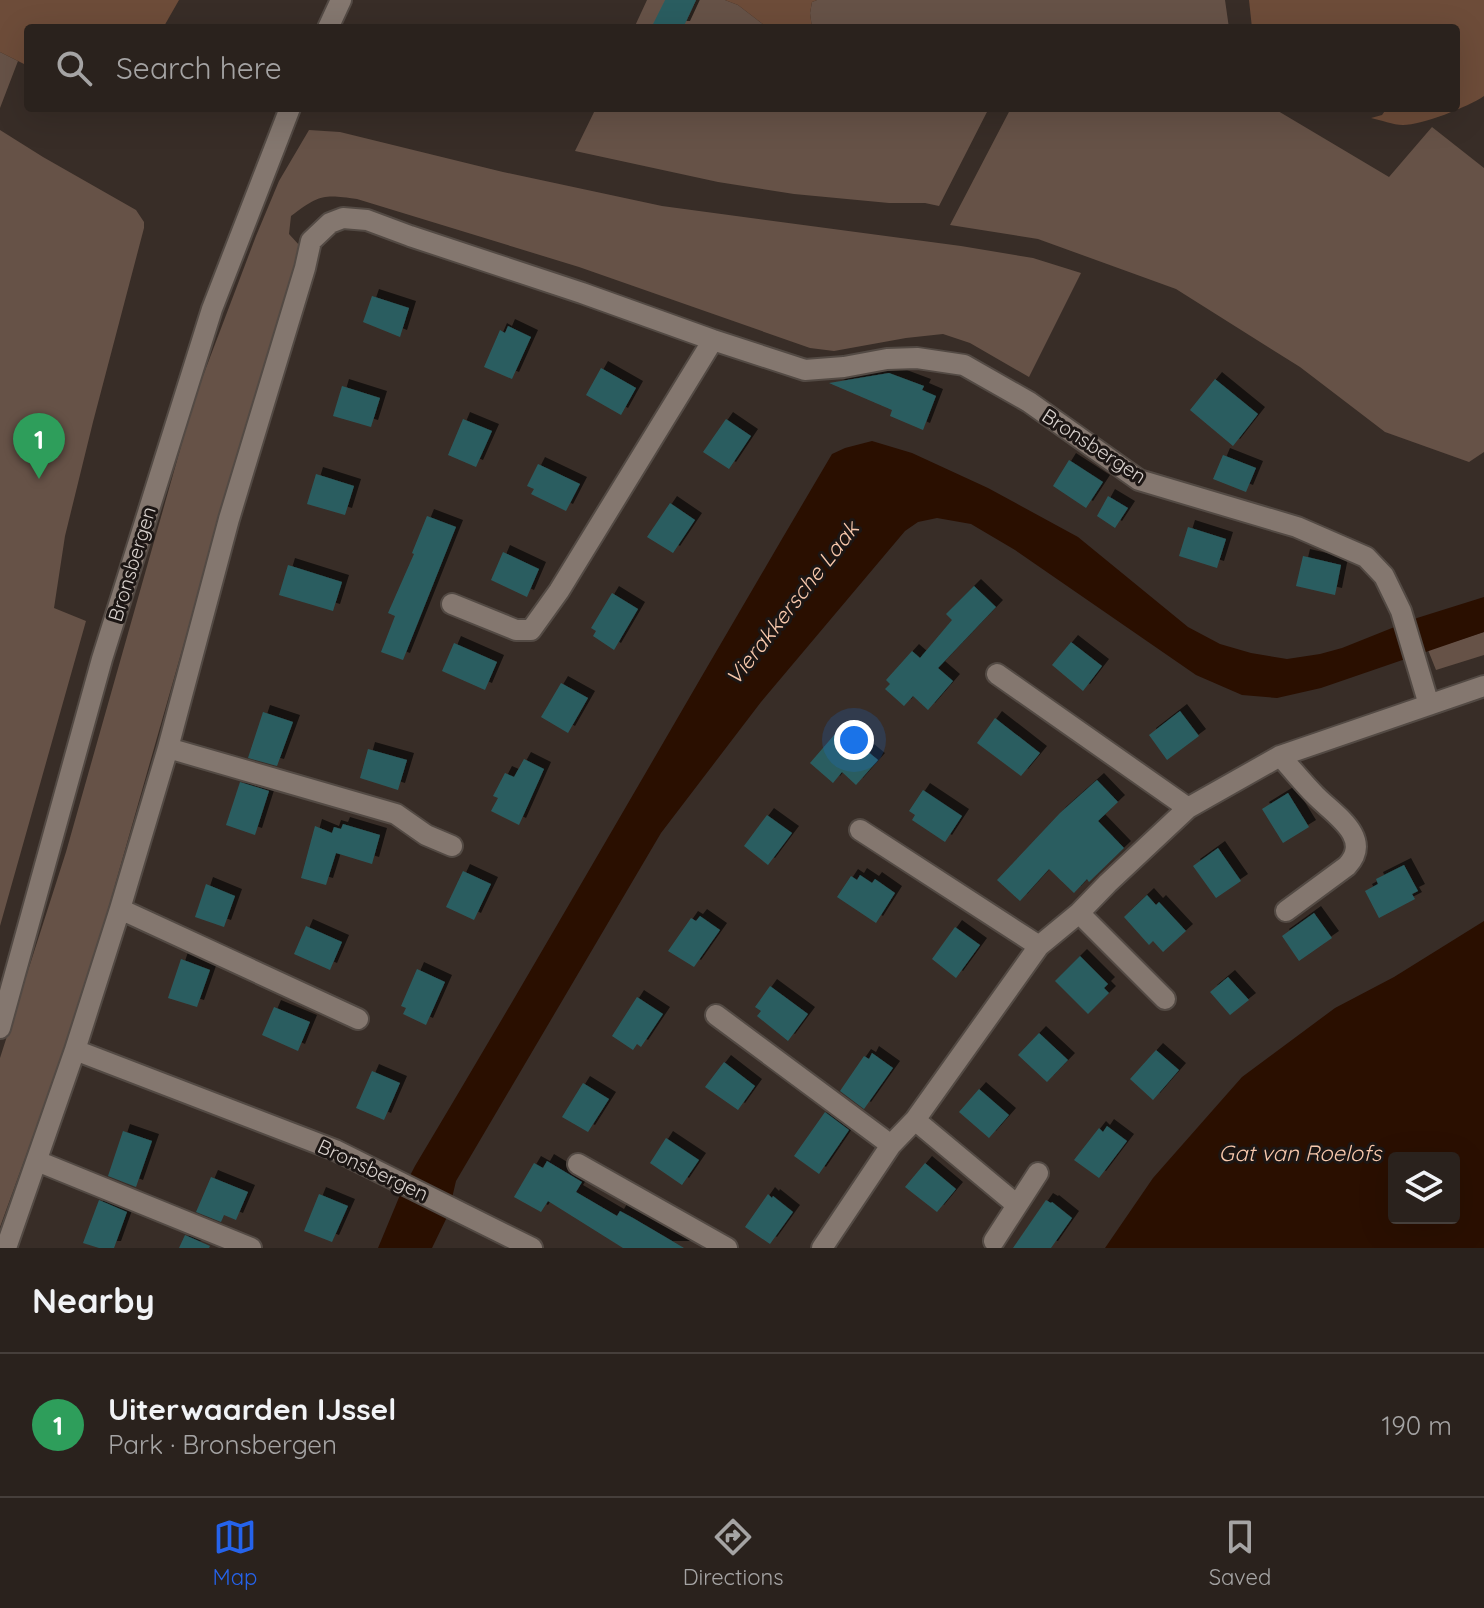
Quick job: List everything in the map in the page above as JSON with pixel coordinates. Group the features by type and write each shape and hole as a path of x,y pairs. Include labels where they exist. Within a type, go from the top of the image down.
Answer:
{"street":[{"path":"330,24 341,0"},
{"name":"Bronsbergen","path":"0,1028 102,659 202,339 288,112"},
{"name":"Bronsbergen","path":"6,1248 120,909 168,748 229,519 311,241 330,223 343,218 367,220 805,370 917,358 964,365 1029,402 1139,480 1297,527 1366,557 1384,576 1401,611 1429,705"},
{"path":"452,604 516,630 531,630 559,591 713,340"},
{"path":"997,674 1188,808"},
{"path":"822,1248 891,1145 915,1120 1039,946 1079,913 1188,808 1280,756 1484,686"},
{"path":"168,748 396,814 426,835 452,846"},
{"path":"1280,756 1315,795 1346,823 1356,847 1354,859 1347,866 1286,911"},
{"path":"860,830 1039,946"},
{"path":"120,909 358,1019"},
{"path":"1079,913 1165,999"},
{"path":"716,1015 891,1145"},
{"name":"Bronsbergen","path":"75,1050 335,1150 532,1248"},
{"path":"915,1120 1017,1205"},
{"path":"37,1161 251,1248"},
{"path":"578,1164 727,1248"},
{"path":"994,1241 1038,1173"}],"shaded area":[{"path":"0,0 179,0 165,24 24,24 24,64 0,52"},
{"path":"647,0 725,0 738,5 763,24 636,24"},
{"path":"725,0 817,0 812,2 811,24 763,24 738,5"},
{"path":"1225,0 1228,24 811,24 812,2"},
{"path":"1249,0 1484,0 1484,96 1460,108 1460,24 1252,24"},
{"path":"0,52 18,61 0,108"},
{"path":"594,112 987,112 939,206 794,194 718,182 575,151"},
{"path":"1009,112 1280,112 1389,177 1432,127 1484,168 1484,452 1469,462 1385,432 1300,367 1176,289 1038,239 950,225"},
{"path":"1384,112 1452,112 1403,125 1371,118"},
{"path":"0,130 136,210 144,222 144,228 65,536 54,608 86,621 0,926"},
{"path":"309,130 340,132 503,172 662,206 961,246 1033,258 1081,273 1029,377 970,343 943,334 834,351 810,348 579,267 357,199 322,198 291,216 289,234 300,246 81,1004 0,1227 0,1058 66,852 195,397 279,181"},
{"path":"1484,632 1484,655 1436,670 1428,650"}],"water":[{"name":"Vierakkersche Laak","path":"872,441 912,453 988,488 1078,537 1188,627 1220,644 1287,659 1320,654 1484,597 1484,632 1321,688 1277,698 1242,695 1196,675 1015,550 971,524 937,518 918,522 905,531 761,702 661,833 456,1181 448,1215 432,1248 378,1248 415,1166 832,454"},
{"name":"Gat van Roelofs","path":"1484,921 1484,1248 1105,1248 1153,1178 1242,1077 1335,1008 1394,977"}],"building":[{"path":"665,0 696,0 685,24 653,24"},
{"path":"372,296 409,308 400,337 363,322"},
{"path":"508,326 531,337 512,379 484,367 500,330 505,333"},
{"path":"601,368 636,388 621,415 586,395"},
{"path":"889,373 924,386 922,390 936,396 923,430 890,416 892,410 829,383"},
{"path":"1215,379 1258,414 1233,446 1190,410"},
{"path":"342,386 380,398 371,427 333,416"},
{"path":"463,419 492,431 476,467 448,455"},
{"path":"726,419 751,436 729,469 703,452"},
{"path":"1223,455 1256,468 1246,492 1213,479"},
{"path":"1069,460 1103,482 1086,508 1053,486"},
{"path":"538,464 580,484 566,511 531,494 534,489 527,486"},
{"path":"316,474 354,486 345,515 307,504"},
{"path":"1108,496 1128,508 1115,528 1097,516"},
{"path":"670,503 695,520 673,553 647,537"},
{"path":"427,516 456,527 403,660 381,652 395,616 388,613"},
{"path":"1188,527 1226,539 1217,568 1179,556"},
{"path":"503,552 539,569 527,597 491,580"},
{"path":"1303,556 1341,565 1335,595 1296,586"},
{"path":"288,565 342,582 333,611 279,595"},
{"path":"974,586 996,607 938,668 953,681 928,710 913,696 904,706 885,689 890,684 886,680 912,651 920,658 952,620 946,614"},
{"path":"612,593 638,609 614,650 593,636 596,631 591,628"},
{"path":"1071,642 1102,666 1083,691 1052,665"},
{"path":"454,643 497,662 485,690 442,671"},
{"path":"561,683 588,698 568,733 541,717"},
{"path":"1180,711 1199,736 1167,760 1149,735"},
{"path":"263,712 293,722 277,766 248,758"},
{"path":"995,718 1040,753 1021,776 977,743"},
{"path":"844,732 878,760 856,785 842,772 833,783 810,763 835,734 840,737"},
{"path":"368,749 407,760 398,790 360,778"},
{"path":"524,759 544,769 519,825 491,811 498,798 493,796 505,773 514,777"},
{"path":"1097,780 1118,802 1098,821 1124,848 1074,893 1049,869 1020,901 997,880 1060,813"},
{"path":"240,782 269,791 255,835 226,825"},
{"path":"923,790 962,816 945,842 912,820 915,815 909,811"},
{"path":"1288,793 1309,827 1283,843 1262,809"},
{"path":"767,815 792,833 768,865 744,846"},
{"path":"343,824 380,835 372,864 336,853 326,885 301,878 315,826 332,833 334,827 341,829"},
{"path":"1218,848 1241,881 1216,898 1193,866"},
{"path":"1404,865 1418,891 1412,894 1415,899 1379,918 1365,891 1378,884 1376,879"},
{"path":"463,871 491,884 474,920 446,907"},
{"path":"860,875 872,883 875,879 895,893 876,923 837,897 851,876 857,880"},
{"path":"206,884 235,896 224,927 195,917"},
{"path":"1147,895 1156,905 1159,902 1186,931 1163,952 1153,941 1149,945 1124,917"},
{"path":"1314,913 1332,938 1299,961 1282,936"},
{"path":"700,916 720,930 694,967 668,951 691,918 696,921"},
{"path":"306,926 342,942 330,970 294,954"},
{"path":"955,927 980,945 956,978 932,959"},
{"path":"1080,956 1108,984 1104,988 1109,993 1088,1014 1055,981"},
{"path":"181,959 210,970 197,1007 168,998"},
{"path":"417,969 445,982 426,1025 403,1014 406,1008 401,1006"},
{"path":"1228,977 1249,1000 1230,1015 1210,992"},
{"path":"770,986 808,1014 788,1041 757,1016 761,1011 755,1007"},
{"path":"637,997 663,1014 641,1047 637,1044 633,1050 612,1036"},
{"path":"274,1007 310,1022 298,1051 262,1035"},
{"path":"1039,1033 1068,1060 1047,1082 1018,1055"},
{"path":"1156,1050 1179,1070 1153,1100 1130,1079"},
{"path":"872,1053 893,1068 864,1109 840,1091 864,1056 869,1059"},
{"path":"724,1062 755,1086 738,1110 705,1087"},
{"path":"372,1071 400,1083 384,1120 356,1108"},
{"path":"583,1083 609,1099 588,1132 562,1117"},
{"path":"979,1089 1009,1115 989,1138 959,1112"},
{"path":"825,1112 849,1130 819,1174 794,1156"},
{"path":"1107,1126 1127,1141 1099,1178 1074,1160 1099,1128 1103,1132"},
{"path":"123,1131 152,1141 136,1187 108,1176"},
{"path":"666,1138 699,1160 682,1185 650,1163"},
{"path":"547,1161 582,1182 576,1192 617,1216 620,1211 684,1248 623,1248 548,1201 541,1212 514,1197 534,1163 543,1168"},
{"path":"925,1163 956,1189 937,1212 905,1187"},
{"path":"211,1177 248,1192 236,1220 224,1215 221,1222 196,1212"},
{"path":"319,1194 348,1206 332,1242 304,1231"},
{"path":"768,1194 793,1212 770,1244 745,1227"},
{"path":"99,1200 127,1212 114,1248 83,1243"},
{"path":"1046,1200 1072,1218 1051,1248 1013,1248"},
{"path":"185,1235 210,1246 179,1248"}],"place":[{"name":"Uiterwaarden IJssel","path":"39,479"}]}
